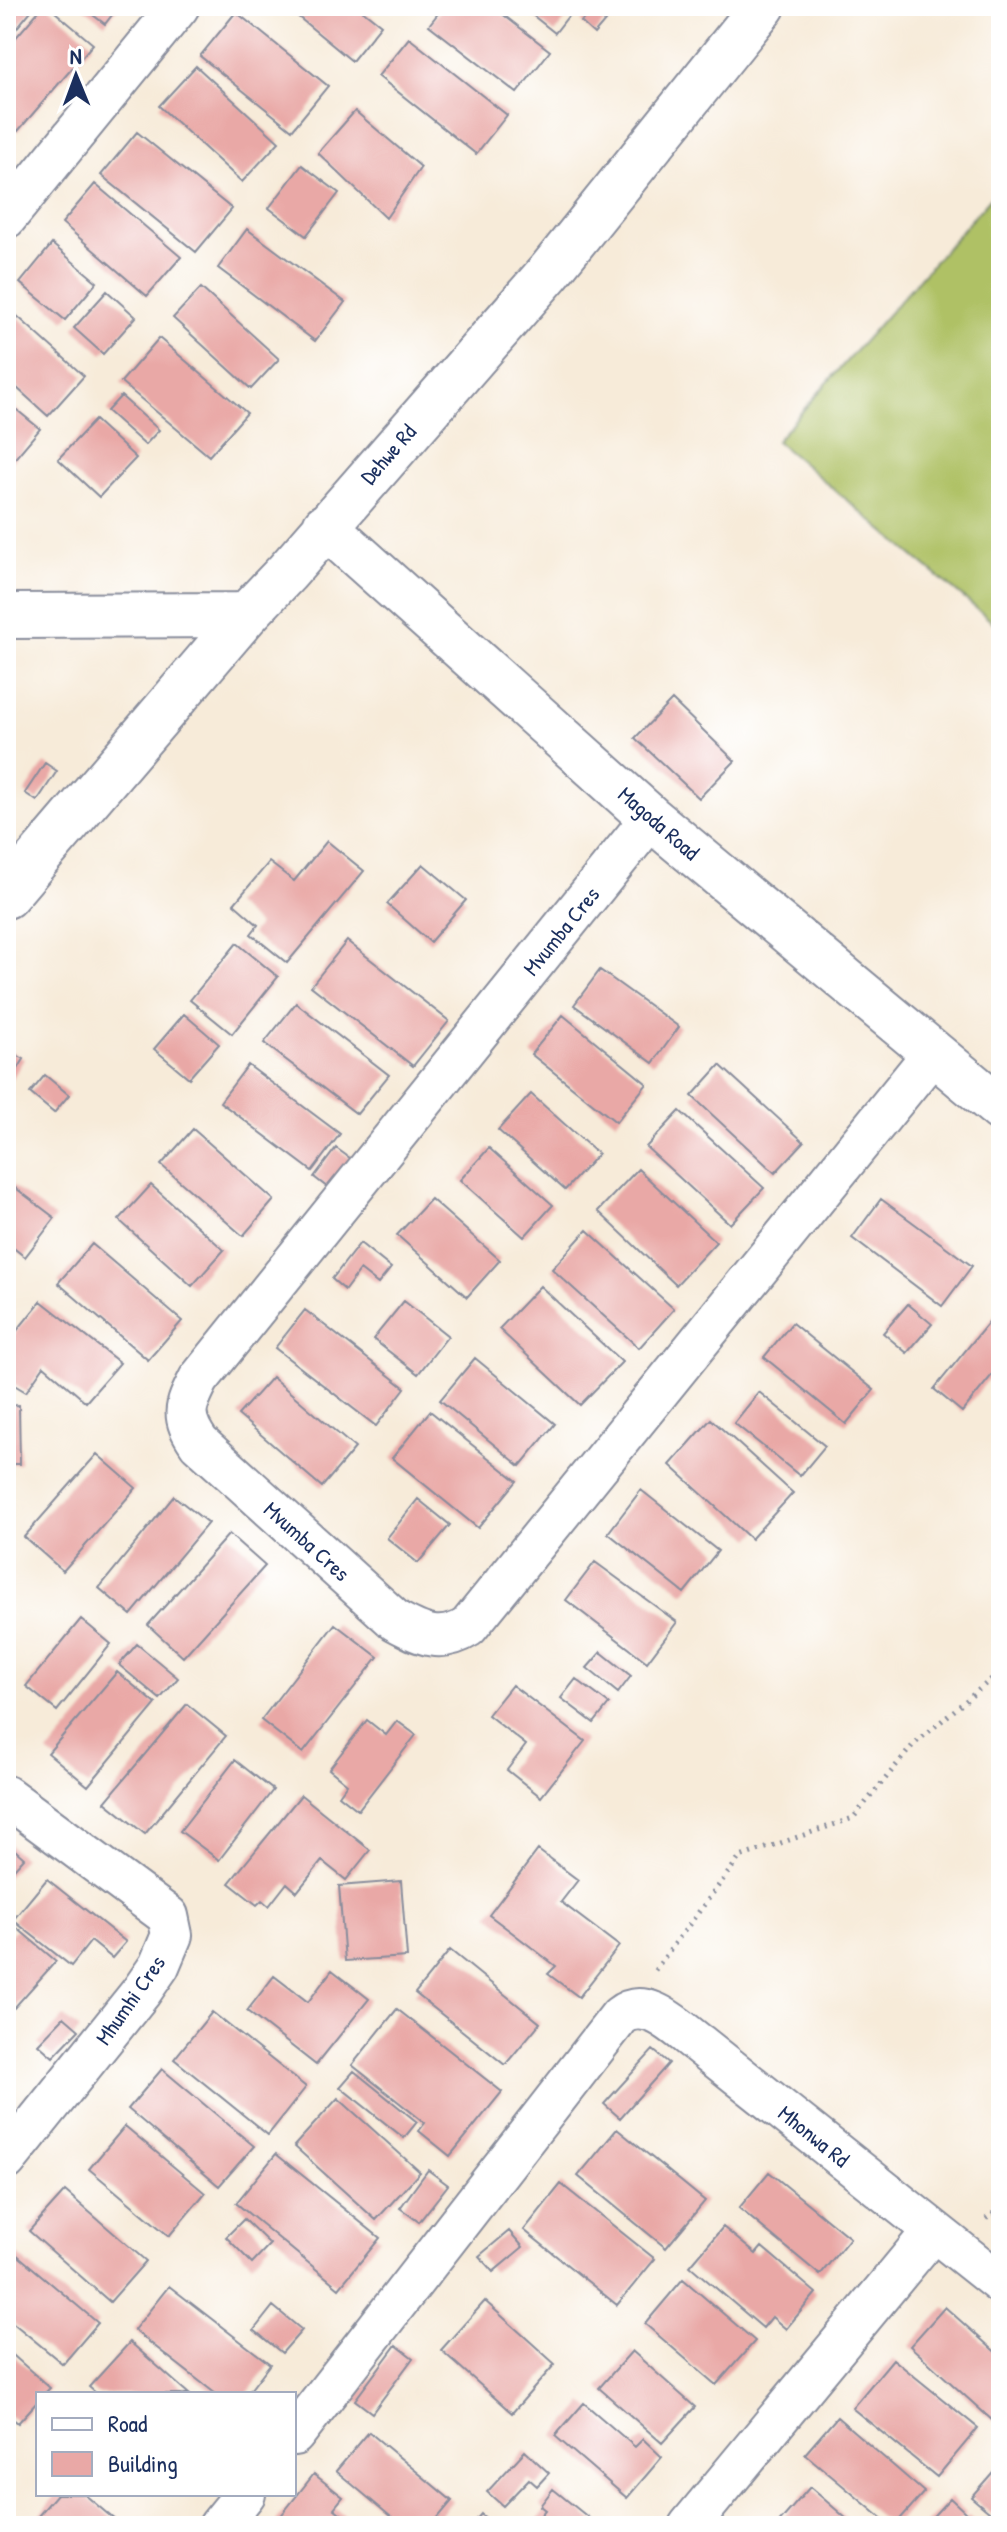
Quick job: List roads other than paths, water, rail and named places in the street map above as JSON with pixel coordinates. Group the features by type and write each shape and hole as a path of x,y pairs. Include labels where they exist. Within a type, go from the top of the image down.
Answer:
{"street":[{"path":"10,205 179,6"},
{"name":"Dehwe Rd","path":"6,896 246,615 549,272 763,6"},
{"name":"Magoda Road","path":"325,526 651,818 1001,1109"},
{"path":"6,616 246,615"},
{"name":"Mvumba Cres","path":"651,818 199,1379 188,1402 187,1425 199,1443 396,1621 424,1636 437,1638 468,1627 933,1053"},
{"name":"Mhumhi Cres","path":"6,1796 168,1916 172,1935 159,1966 141,1992 6,2160"},
{"name":"Mhonwa Rd","path":"296,2432 620,2016 628,2010 638,2008 659,2015 699,2044 1001,2284"},
{"path":"689,2526 933,2231"},
{"path":"219,2526 243,2496"}]}
